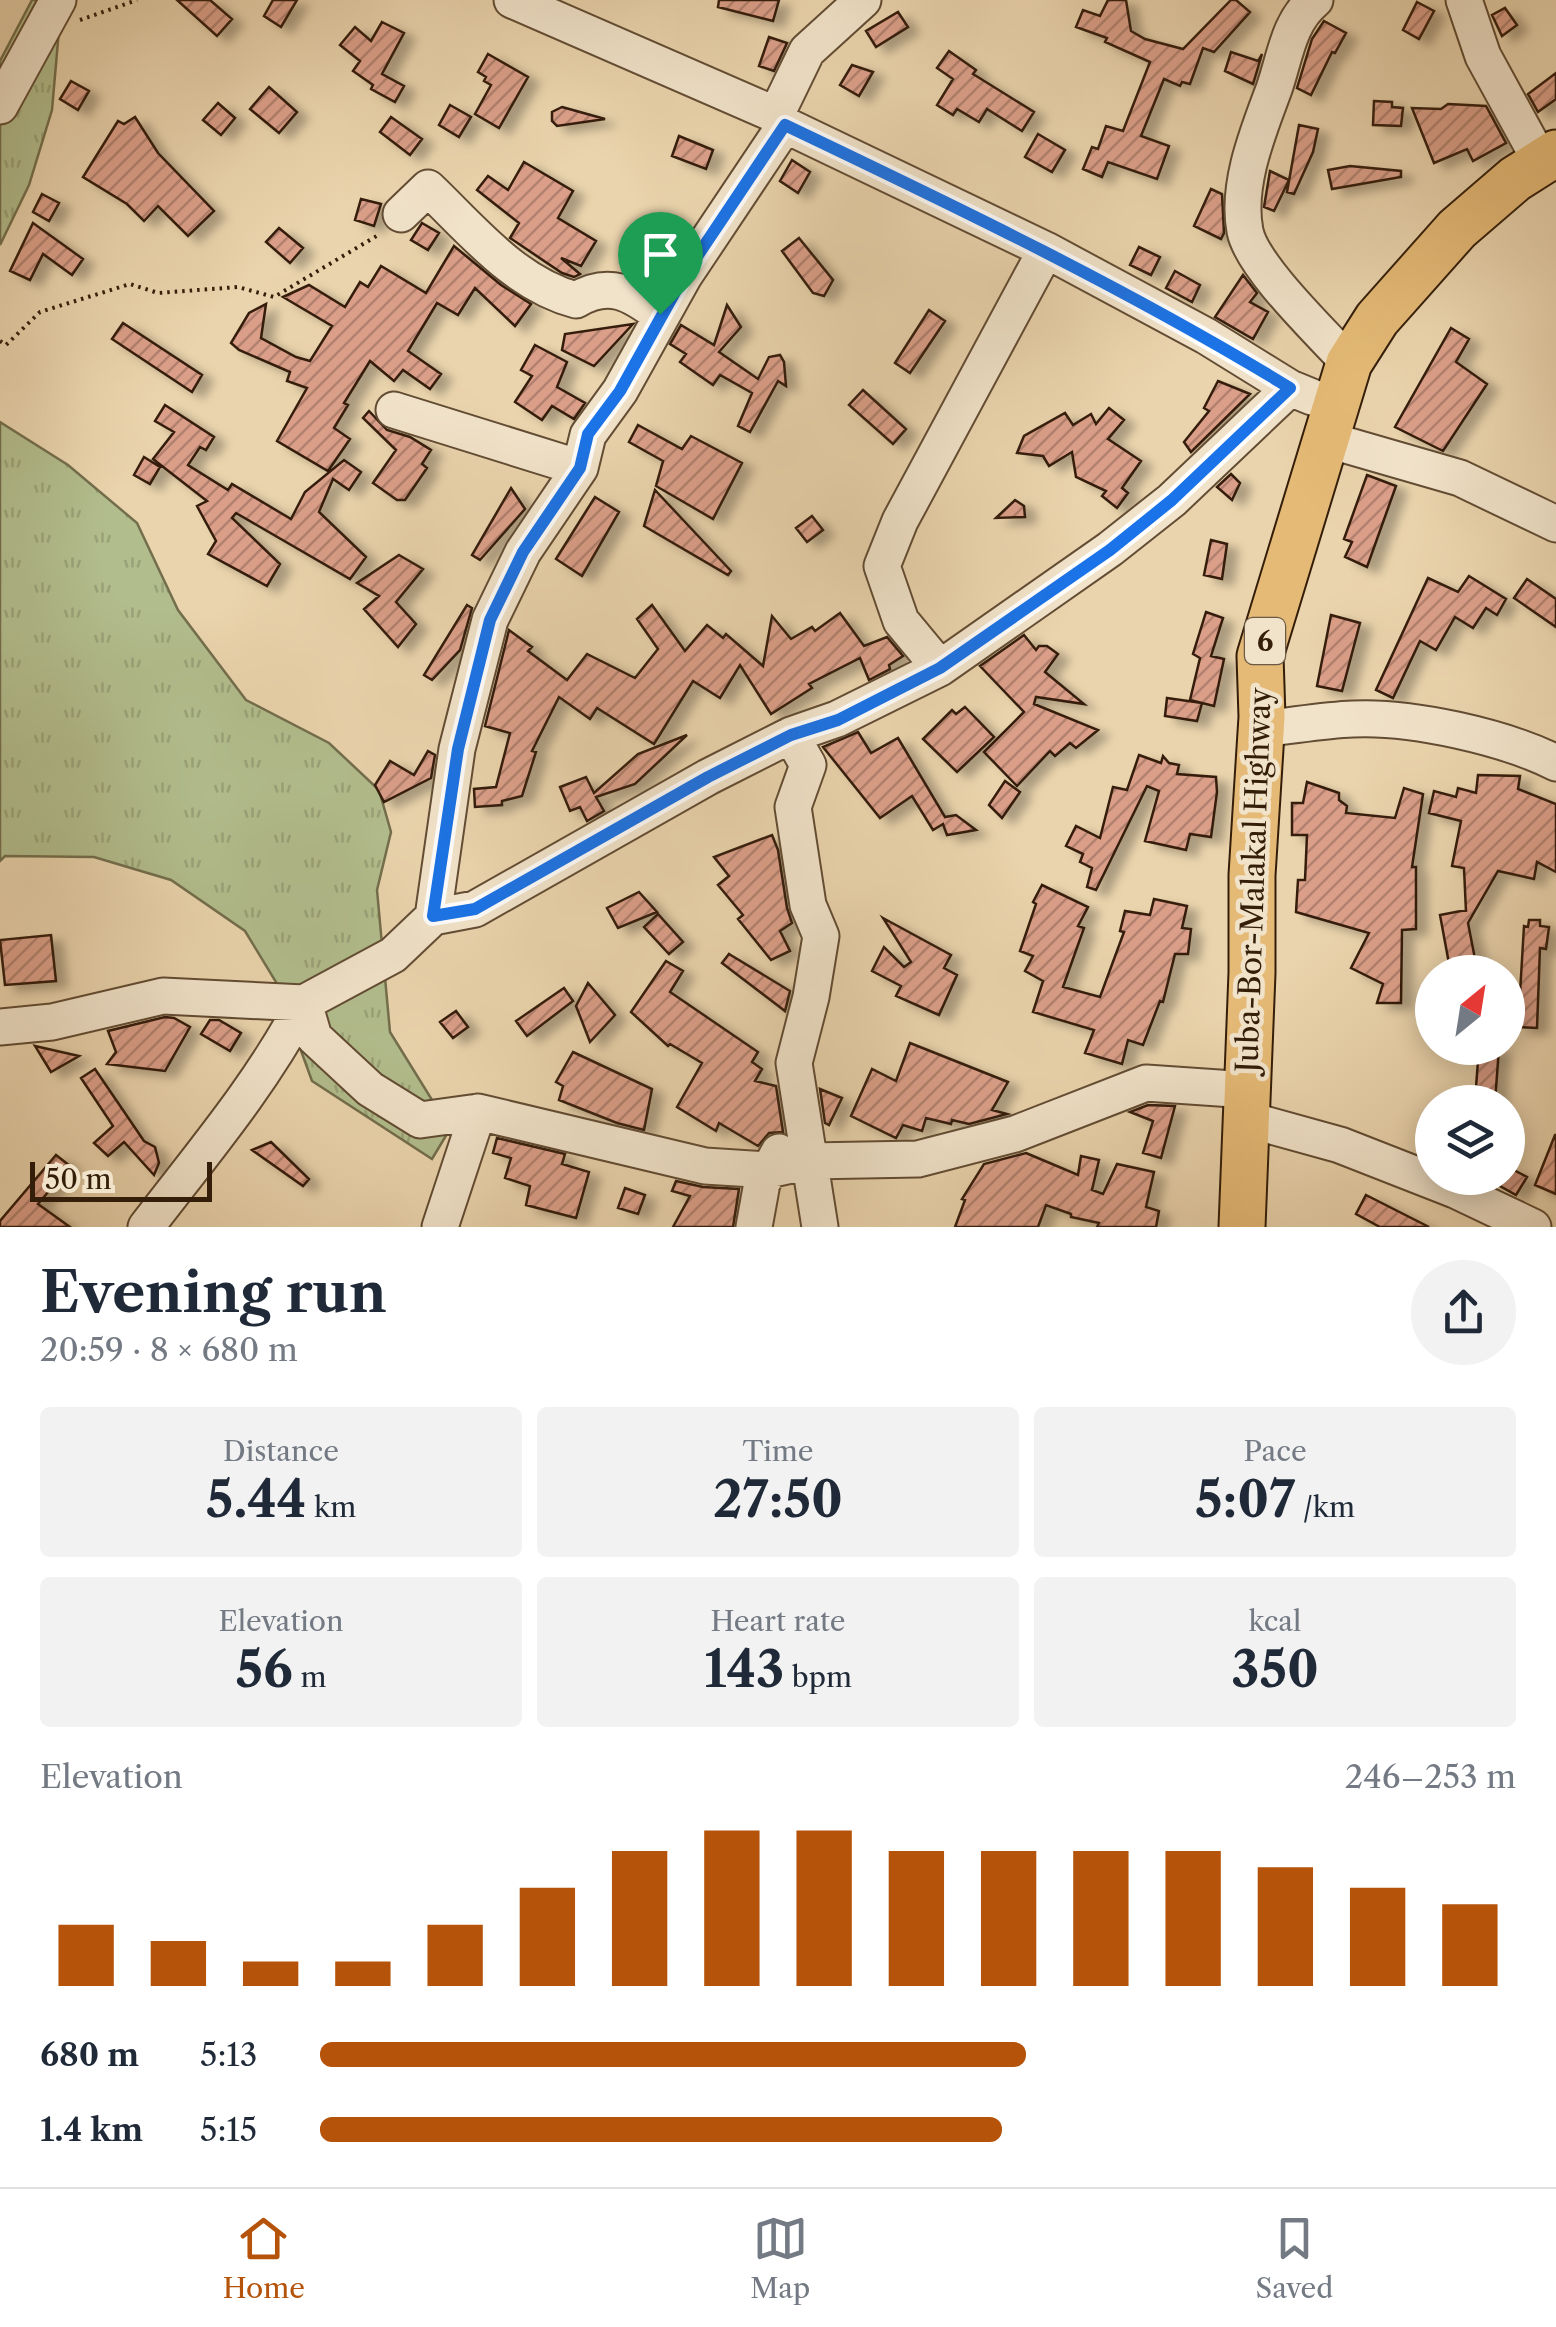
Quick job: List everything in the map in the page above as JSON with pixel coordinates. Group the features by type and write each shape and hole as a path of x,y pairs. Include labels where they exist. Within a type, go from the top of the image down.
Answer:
{"main road":[{"name":"Juba-Bor-Malakal Highway","path":"1242,1227 1252,875 1261,729 1260,656 1349,364 1377,319 1458,229 1515,179 1548,158"}],"street":[{"path":"0,106 58,0"},
{"path":"512,0 781,120 1046,250 1206,336 1290,388 1331,423 1556,524"},
{"path":"433,916 458,749 490,620 523,552 580,468 588,434 620,391 660,314 781,120 807,51 862,0"},
{"path":"1315,0 1298,17 1255,142 1244,193 1245,232 1260,263 1349,364"},
{"path":"1464,0 1483,56 1548,158"},
{"path":"401,214 428,188 513,270 557,295 576,300 596,288 621,291 660,314"},
{"path":"940,668 901,621 882,566 900,520 1046,250"},
{"path":"0,1027 52,1022 163,996 304,1003 393,955 433,916 475,909 708,777 791,735 838,720 940,668 1172,500 1290,388"},
{"path":"394,410 580,468"},
{"path":"1261,729 1356,718 1437,726 1532,751 1556,763"},
{"path":"791,735 808,765 792,807 808,905 821,936 794,1063 820,1227"},
{"path":"304,1003 314,1038 370,1089 420,1120 478,1112 704,1166 769,1170 810,1161 918,1158 1015,1134 1146,1083 1247,1104 1456,1190 1534,1227"},
{"path":"146,1227 193,1170 278,1052 304,1003"},
{"path":"754,1227 762,1184 802,1106"},
{"path":"440,1227 478,1112"}],"path":[{"path":"42,32 137,0"},
{"path":"0,341 6,345 40,312 130,284 158,293 238,287 274,297 383,232 401,214"}],"green space":[{"path":"32,0 73,0 59,30 52,110 29,185 0,245 0,61"},
{"path":"0,422 68,465 137,523 178,610 246,700 329,743 379,790 391,832 377,890 390,1032 450,1129 432,1159 312,1081 276,982 245,931 171,880 94,857 5,856 0,861"}],"building":[{"path":"177,0 210,0 232,19 217,36"},
{"path":"273,0 297,0 281,27 264,16"},
{"path":"719,0 779,0 773,21 718,7"},
{"path":"1108,0 1126,0 1131,31 1183,49 1231,0 1250,12 1214,52 1203,48 1190,84 1182,82 1180,86 1164,79 1141,136 1169,146 1157,179 1108,162 1102,177 1083,169 1092,147 1098,149 1106,126 1123,131 1150,62 1105,42 1107,38 1076,27 1083,10 1100,16"},
{"path":"1417,2 1434,11 1419,39 1403,30"},
{"path":"1505,8 1517,25 1502,36 1492,15"},
{"path":"898,12 908,27 876,47 866,31"},
{"path":"1324,21 1346,33 1311,95 1297,88 1312,39"},
{"path":"382,22 404,33 382,74 404,86 395,102 371,89 373,85 353,71 360,61 340,45 355,27 371,41"},
{"path":"769,37 787,43 774,71 759,66"},
{"path":"949,51 976,70 973,74 1034,112 1022,131 987,109 979,122 957,109 953,115 937,105 953,79 937,68"},
{"path":"1231,52 1258,61 1262,54 1253,84 1225,71"},
{"path":"488,54 528,77 499,128 475,114 491,85 478,72"},
{"path":"852,65 873,72 859,96 840,85"},
{"path":"1556,73 1556,99 1538,112 1528,94"},
{"path":"71,81 89,91 78,110 60,99"},
{"path":"269,87 297,112 279,133 250,109"},
{"path":"1374,101 1392,102 1392,107 1403,108 1401,126 1373,125"},
{"path":"218,103 235,118 221,135 203,120"},
{"path":"1448,104 1486,106 1506,143 1473,161 1467,149 1434,163 1412,108 1441,109"},
{"path":"450,105 471,117 459,137 439,125"},
{"path":"562,107 605,119 557,126 552,121 552,112"},
{"path":"135,117 158,153 214,211 188,236 158,206 144,221 127,204 83,177 118,121 124,124"},
{"path":"391,117 422,139 410,155 380,132"},
{"path":"1299,125 1318,129 1313,152 1294,194 1287,192"},
{"path":"1038,134 1065,150 1052,172 1025,157"},
{"path":"679,136 713,150 706,169 672,156"},
{"path":"792,160 810,172 798,193 780,181"},
{"path":"524,162 573,191 558,218 596,241 581,266 561,258 580,274 574,277 510,238 519,223 477,190 488,176 508,190"},
{"path":"1350,166 1401,171 1401,177 1332,189 1328,170"},
{"path":"1270,171 1289,180 1274,211 1264,207"},
{"path":"1211,189 1222,194 1221,239 1194,226"},
{"path":"42,194 59,203 49,221 33,212"},
{"path":"361,199 381,204 374,226 355,220"},
{"path":"33,223 83,259 72,275 43,254 30,280 10,271"},
{"path":"422,223 439,233 428,250 411,240"},
{"path":"279,228 303,248 290,263 266,242"},
{"path":"799,238 833,280 824,296 813,293 782,251"},
{"path":"454,246 531,304 515,326 475,288 458,315 437,303 408,351 441,374 430,389 403,370 394,381 370,361 344,403 348,405 334,428 350,439 328,471 277,441 307,388 287,381 290,372 231,343 249,313 266,304 261,338 310,361 332,326 283,297 309,285 345,307 360,282 368,287 381,266 426,293"},
{"path":"1139,247 1160,257 1151,275 1130,265"},
{"path":"1175,271 1200,285 1192,302 1166,288"},
{"path":"1243,275 1257,293 1250,302 1268,312 1253,339 1215,317"},
{"path":"727,305 741,327 719,352 758,379 769,357 780,355 784,362 786,386 778,381 750,432 738,426 752,393 720,375 713,385 680,362 686,354 670,344 681,325 714,345"},
{"path":"929,310 945,321 910,373 895,363"},
{"path":"123,323 202,375 192,392 112,339"},
{"path":"633,324 594,366 562,350 565,334"},
{"path":"1451,328 1469,339 1456,362 1487,384 1443,451 1395,427"},
{"path":"535,345 567,362 557,387 585,403 574,419 552,406 542,420 515,402 532,376 521,370"},
{"path":"1218,381 1250,394 1191,452 1184,442 1209,411 1204,408"},
{"path":"863,390 906,429 893,444 849,405"},
{"path":"165,405 214,437 206,450 200,447 188,465 228,490 232,484 291,519 305,492 344,460 361,472 349,490 333,479 319,512 366,557 350,579 236,513 232,518 280,564 267,586 208,554 216,541 197,506 207,501 153,459 174,432 155,421"},
{"path":"1109,408 1124,420 1108,439 1141,461 1122,488 1128,493 1117,508 1102,496 1106,491 1076,477 1072,452 1049,466 1043,456 1017,453 1024,436 1065,413 1073,425 1091,414 1096,424"},
{"path":"369,411 387,430 410,437 431,450 422,464 427,468 405,500 397,500 373,483 396,450 363,418"},
{"path":"638,425 682,449 691,436 742,463 713,519 656,486 663,461 629,442"},
{"path":"144,457 160,467 150,484 134,475"},
{"path":"1231,474 1240,483 1232,500 1217,487"},
{"path":"1367,475 1396,486 1367,567 1345,557 1352,542 1344,539"},
{"path":"511,488 525,509 480,560 472,555"},
{"path":"655,490 731,571 728,575 644,526"},
{"path":"595,497 619,512 582,576 556,559"},
{"path":"1015,500 1024,506 1025,517 996,518"},
{"path":"812,516 823,530 807,542 796,528"},
{"path":"1211,540 1227,544 1222,579 1204,575"},
{"path":"399,555 423,569 396,602 416,624 398,647 364,609 379,596 357,583"},
{"path":"1469,576 1506,599 1497,615 1486,608 1473,628 1455,617 1436,650 1420,641 1393,698 1376,690 1428,578 1458,592"},
{"path":"1527,579 1556,599 1556,627 1514,598"},
{"path":"467,605 472,608 460,650 432,680 424,675"},
{"path":"652,605 685,651 707,625 723,638 726,634 763,666 772,616 791,639 812,627 815,631 840,613 864,646 887,637 903,656 889,665 890,669 869,680 860,658 809,684 812,688 771,714 740,665 720,698 693,681 654,744 597,708 590,719 559,697 532,751 536,752 522,796 502,801 502,805 475,807 474,789 496,787 510,733 485,726 509,630 532,647 528,651 567,680 587,654 635,678 658,649 637,619"},
{"path":"1206,612 1223,618 1211,656 1224,659 1214,706 1190,700 1200,658 1193,654"},
{"path":"1331,615 1360,623 1342,691 1317,686"},
{"path":"1024,635 1036,650 1047,646 1058,654 1045,672 1084,704 1036,697 1034,704 1098,730 1076,748 1070,743 1055,756 1050,751 1017,786 984,752 1024,712 980,666"},
{"path":"1167,698 1202,703 1197,721 1165,716"},
{"path":"965,707 994,737 957,772 923,739 952,710 956,714"},
{"path":"858,732 871,753 898,738 945,817 956,815 976,830 947,835 943,824 933,830 912,796 880,818 823,747"},
{"path":"687,735 635,784 596,797 604,811 587,821 580,807 570,811 560,787 586,777 594,793 638,754"},
{"path":"428,751 435,755 431,778 384,802 375,785 390,761 414,775"},
{"path":"1139,755 1161,763 1163,756 1169,763 1179,765 1177,774 1216,777 1211,837 1190,834 1186,850 1145,841 1159,791 1147,786 1096,890 1087,887 1092,868 1080,862 1083,854 1066,846 1076,826 1100,838 1113,787 1127,790"},
{"path":"1478,775 1520,776 1518,789 1556,804 1556,872 1537,862 1534,879 1498,871 1468,923 1474,955 1447,955 1440,915 1466,910 1464,868 1452,866 1461,821 1429,813 1434,791 1456,797 1458,788 1476,793"},
{"path":"1005,781 1020,792 1002,818 989,805"},
{"path":"1307,782 1339,793 1339,800 1347,806 1346,813 1395,818 1404,788 1423,794 1412,867 1416,867 1416,929 1402,930 1401,1003 1377,1003 1383,984 1351,968 1369,933 1296,912 1298,880 1305,880 1307,835 1292,835 1292,803 1303,803"},
{"path":"772,835 792,923 780,931 790,951 771,960 738,919 743,915 718,885 729,876 714,857"},
{"path":"1042,885 1088,907 1078,926 1084,928 1063,987 1100,997 1124,932 1120,931 1125,911 1150,915 1154,899 1187,906 1182,928 1191,929 1188,954 1175,954 1163,1002 1160,1001 1143,1045 1128,1040 1122,1064 1085,1053 1094,1030 1033,1012 1043,981 1025,971 1033,956 1020,951 1036,904 1033,902"},
{"path":"639,892 657,912 618,928 607,908"},
{"path":"658,914 683,942 669,954 644,927"},
{"path":"883,918 951,955 944,968 957,975 939,1015 896,996 901,986 872,971 884,947 904,967 911,962"},
{"path":"1529,920 1540,920 1540,926 1549,927 1546,949 1540,948 1537,1028 1525,1027 1522,955 1524,926 1528,927"},
{"path":"51,935 56,981 5,985 0,940"},
{"path":"729,954 790,991 785,1011 722,963"},
{"path":"666,961 683,971 670,992 758,1052 752,1062 762,1069 755,1081 776,1086 783,1132 769,1133 758,1146 719,1123 716,1131 677,1107 702,1063 668,1046 631,1012"},
{"path":"588,983 615,1015 590,1042 576,1006"},
{"path":"564,988 573,1001 527,1036 516,1021"},
{"path":"456,1011 468,1027 453,1038 440,1022"},
{"path":"165,1017 190,1027 165,1071 107,1064 116,1052 108,1031"},
{"path":"210,1020 219,1020 241,1033 230,1051 201,1034"},
{"path":"910,1043 1008,1082 992,1110 1007,1114 969,1124 926,1118 922,1131 903,1125 896,1138 851,1116 872,1069 896,1081"},
{"path":"35,1046 79,1056 51,1072"},
{"path":"573,1052 652,1089 644,1130 559,1100 563,1086 556,1082"},
{"path":"1478,1065 1498,1065 1496,1085 1476,1085"},
{"path":"95,1069 144,1141 155,1147 159,1163 154,1175 124,1142 108,1156 94,1143 113,1126 81,1078"},
{"path":"820,1089 842,1098 829,1125 825,1123"},
{"path":"1148,1105 1175,1106 1161,1158 1143,1153 1153,1121 1130,1112"},
{"path":"1556,1135 1556,1194 1535,1185"},
{"path":"497,1138 565,1154 562,1164 589,1172 576,1218 526,1205 530,1186 505,1178 511,1158 493,1153"},
{"path":"271,1142 309,1179 303,1186 252,1150"},
{"path":"1026,1153 1078,1175 1081,1156 1099,1160 1092,1190 1103,1194 1117,1164 1154,1172 1146,1207 1159,1211 1156,1227 1097,1227 1099,1223 1071,1217 1046,1205 1038,1227 955,1227 965,1200 962,1199 984,1164"},
{"path":"56,1155 70,1166 38,1204 70,1227 0,1227 0,1221"},
{"path":"676,1181 739,1189 733,1227 673,1227 690,1196 672,1191"},
{"path":"625,1188 645,1195 638,1214 618,1208"},
{"path":"1366,1195 1429,1227 1380,1227 1356,1214"}],"route":[{"path":"785,125 1046,250 1206,336 1290,388 1172,500 1110,550 940,668 838,720 791,735 708,777 475,909 433,916 458,749 490,620 523,552 580,468 588,434 620,391 660,314 785,125"}]}
